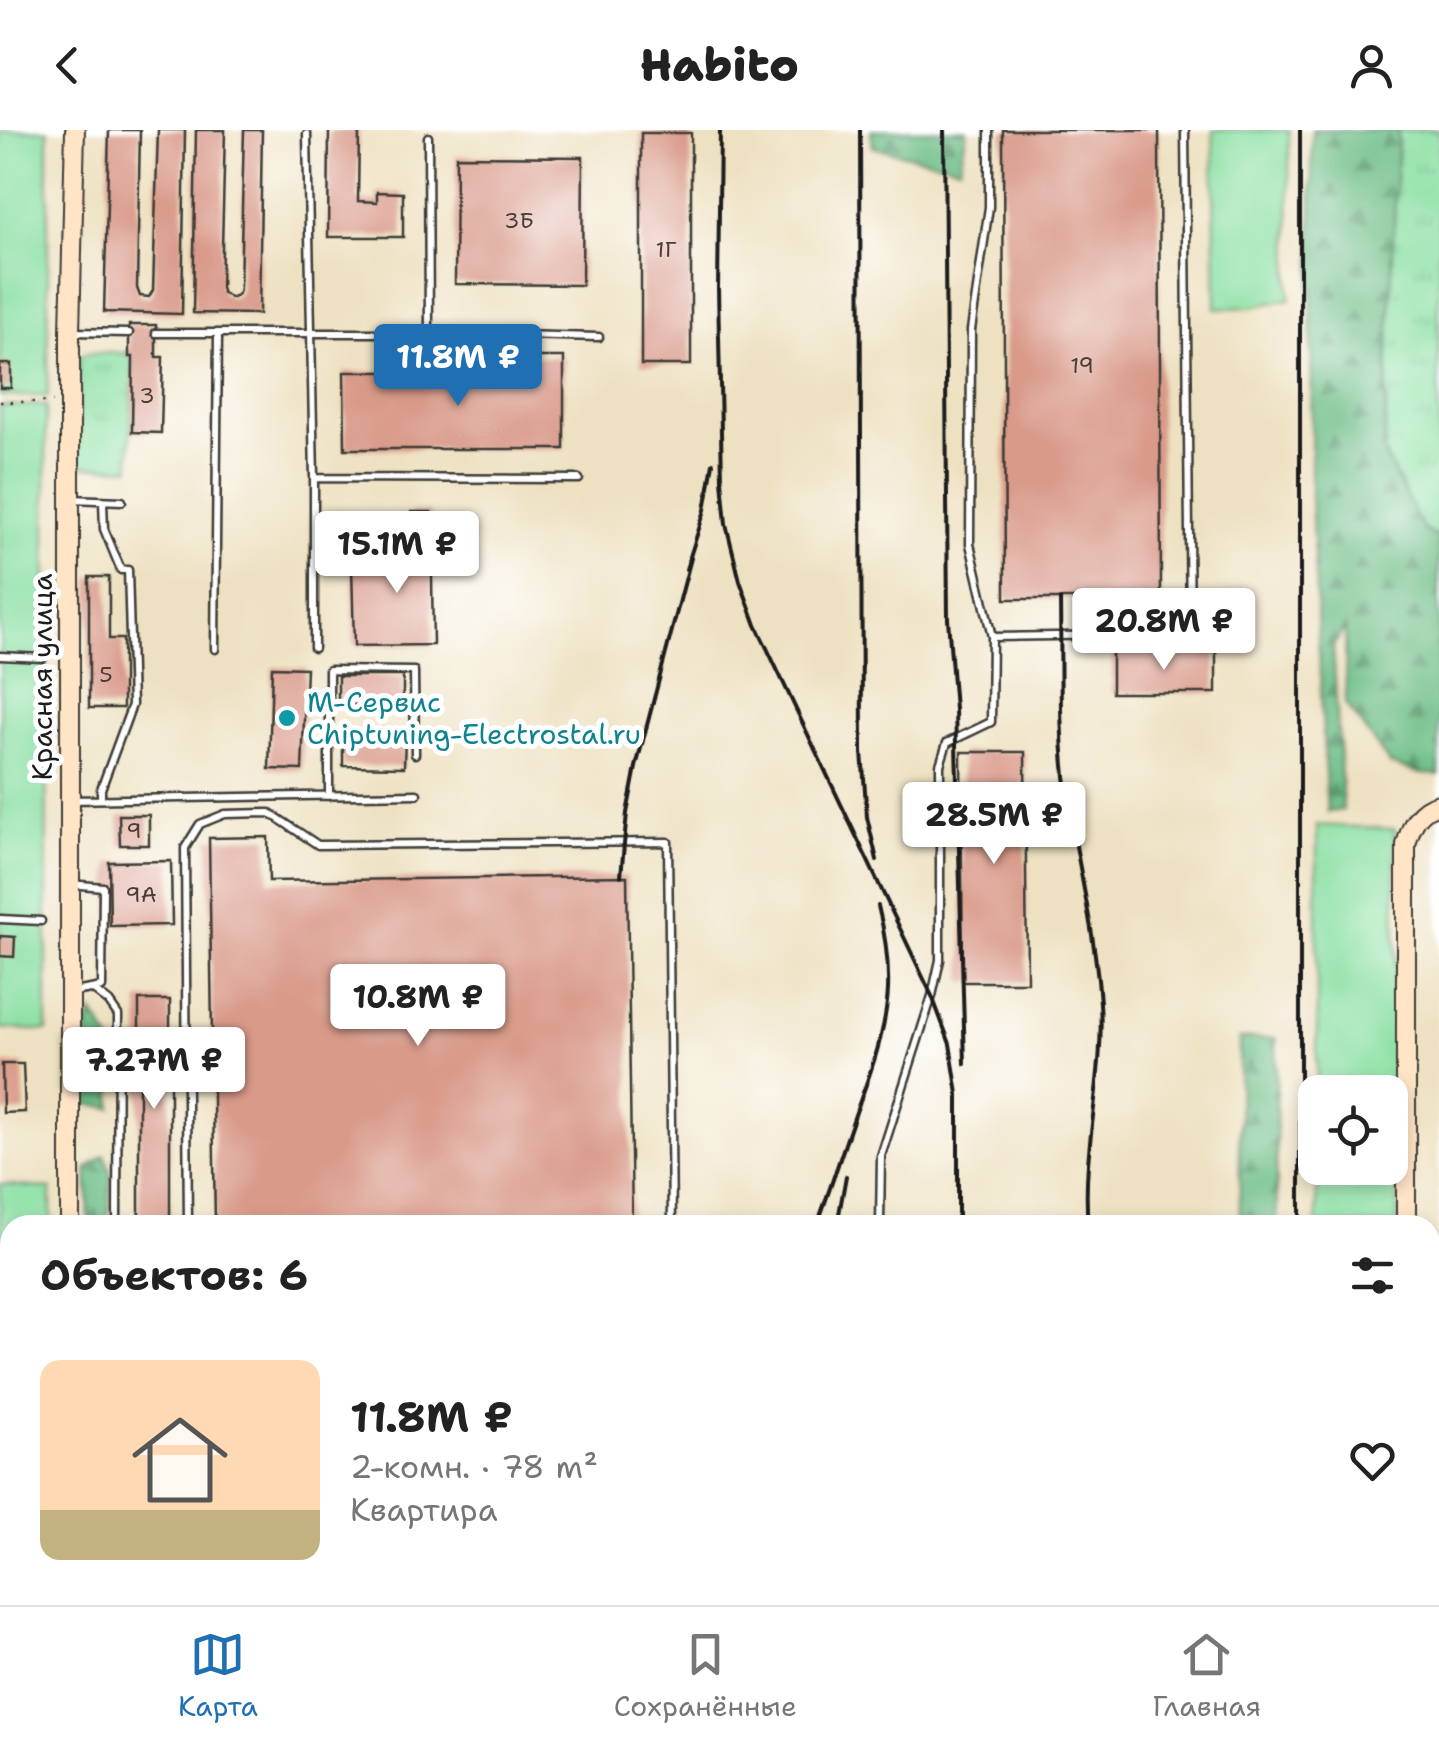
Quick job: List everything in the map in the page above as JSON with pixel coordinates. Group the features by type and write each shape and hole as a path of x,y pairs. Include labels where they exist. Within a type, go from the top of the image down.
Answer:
{"main road":[{"name":"Красная улица","path":"70,1215 70,332 75,130"},
{"path":"1406,1215 1406,845 1412,823 1429,806 1439,804"}],"lane":[{"path":"880,1215 881,1156 940,960 940,764 946,742 992,722 992,637 970,544 971,330 989,208 990,130"},
{"path":"992,637 1190,634 1185,130"},
{"path":"307,134 314,648"},
{"path":"428,137 429,333"},
{"path":"70,332 129,333"},
{"path":"156,333 599,337"},
{"path":"215,649 218,334"},
{"path":"314,478 579,479"},
{"path":"70,499 122,501"},
{"path":"101,799 132,705 128,570 121,570 104,530 103,501"},
{"path":"0,656 43,658"},
{"path":"329,796 329,670 414,671 415,754"},
{"path":"69,800 417,794"},
{"path":"188,1215 184,848 200,824 225,814 270,813 318,846 668,842 672,1215"},
{"path":"69,884 103,886 102,987 70,993"},
{"path":"0,919 41,921"},
{"path":"92,989 109,1002 118,1016 117,1215"}],"path":[{"path":"0,402 70,402"}],"green space":[{"path":"0,130 48,130 48,396 0,396"},
{"path":"871,130 967,130 960,167 873,147"},
{"path":"1213,130 1289,130 1290,299 1251,307 1216,308"},
{"path":"1312,130 1398,130 1384,453 1423,529 1439,539 1439,775 1390,764 1346,704 1345,627 1333,646 1343,810 1327,812 1311,497"},
{"path":"1398,130 1439,130 1439,539 1423,530 1384,453"},
{"path":"88,353 129,353 133,357 130,468 78,466 78,362"},
{"path":"46,405 47,1031 0,1028 0,406"},
{"path":"1317,825 1395,829 1397,1075 1317,1075"},
{"path":"93,1012 112,1043 112,1108 87,1104 87,1026"},
{"path":"1276,1038 1277,1215 1240,1215 1239,1039"},
{"path":"105,1155 111,1175 109,1215 89,1215 87,1168"},
{"path":"0,1184 51,1189 51,1215 0,1215"},
{"path":"1317,1185 1398,1185 1398,1215 1317,1215"}],"building":[{"path":"109,130 140,130 137,288 140,296 149,297 153,290 158,130 185,130 182,314 104,312"},
{"path":"196,130 225,130 221,288 223,294 233,298 240,287 244,130 262,130 259,314 193,313"},
{"path":"329,130 359,130 358,201 377,202 377,192 403,193 403,237 328,237"},
{"path":"1003,130 1159,130 1161,599 1005,599"},
{"path":"641,133 691,133 691,365 641,365"},
{"path":"456,156 583,157 582,285 455,284"},
{"path":"129,325 156,325 156,357 163,357 161,433 132,432 133,357 129,357"},
{"path":"517,357 564,357 564,449 345,449 344,372 517,372"},
{"path":"0,364 11,364 11,388 0,388"},
{"path":"411,512 431,512 433,645 354,646 352,566 411,565"},
{"path":"89,577 109,577 109,639 123,639 123,708 89,708"},
{"path":"1112,652 1216,652 1216,693 1112,693"},
{"name":"M-Сервис Chiptuning-Electrostal.ru","path":"272,667 306,668 302,770 269,769"},
{"path":"338,676 403,676 403,705 338,705"},
{"path":"343,734 405,735 404,767 343,766"},
{"path":"961,752 1025,752 1027,982 963,982"},
{"path":"119,815 149,815 149,845 120,845"},
{"path":"268,837 269,881 627,876 632,1215 215,1215 209,838"},
{"path":"171,861 172,925 110,926 109,862"},
{"path":"0,936 15,937 14,957 0,956"},
{"path":"139,1000 170,1000 170,1215 139,1215"},
{"path":"2,1064 23,1064 25,1112 3,1113"}],"railway":[{"path":"720,130 718,289 726,524 756,625 932,996 950,1044 958,1094 958,1215"},
{"path":"860,130 862,752 867,817 877,860"},
{"path":"944,130 948,619 955,709 965,1064"},
{"path":"1300,130 1300,1215"},
{"path":"686,569 705,510 713,463"},
{"path":"621,876 636,767 691,558"},
{"path":"1060,599 1065,776 1100,1003 1088,1215"},
{"path":"821,1215 870,1074 885,1018 888,968 878,906"},
{"path":"839,1215 846,1176"}],"place":[{"name":"M-Сервис Chiptuning-Electrostal.ru","path":"287,718"}]}
